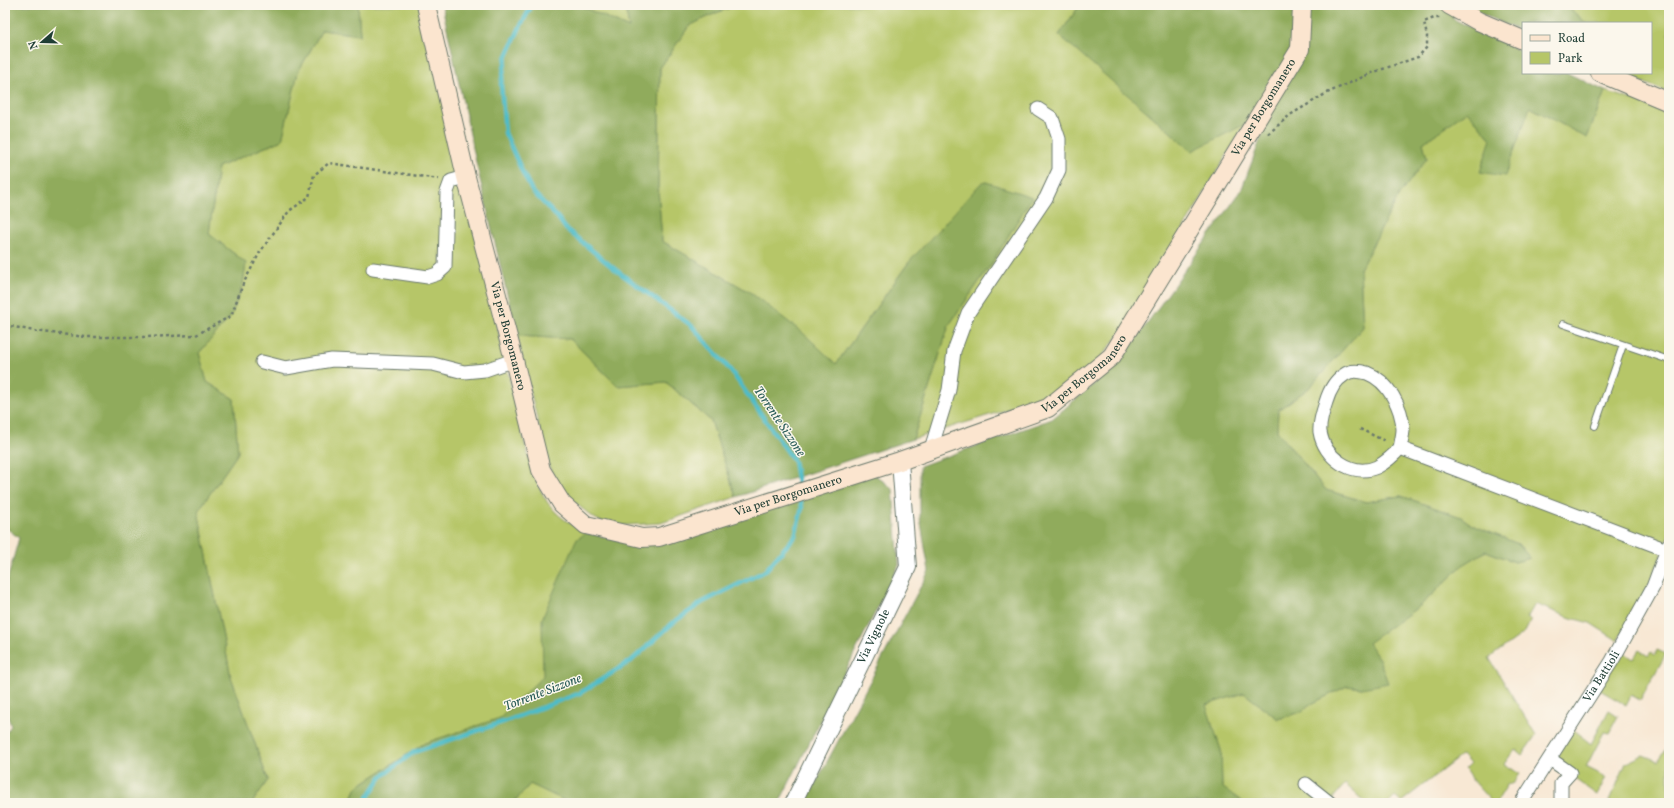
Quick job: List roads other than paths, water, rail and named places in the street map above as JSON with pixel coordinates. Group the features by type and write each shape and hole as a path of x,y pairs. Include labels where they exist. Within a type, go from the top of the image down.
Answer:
{"main road":[{"name":"Via per Borgomanero","path":"426,5 459,179 514,360 541,470 562,504 586,525 642,538 659,537 783,498 900,460 1048,408 1112,356 1300,50 1302,5"},
{"path":"1449,5 1478,21 1522,40"},
{"path":"1602,74 1669,102"}],"street":[{"path":"931,449 949,390 954,351 968,313 1046,198 1059,170 1060,139 1052,118 1038,109"},
{"path":"373,269 428,277 438,274 444,267 447,192 459,179"},
{"path":"262,362 286,368 332,360 418,363 433,364 464,372 485,370 514,360"},
{"path":"1360,370 1377,377 1389,390 1399,409 1403,429 1400,448 1391,458 1376,467 1358,470 1340,464 1326,450 1320,431 1323,409 1330,390 1344,374 1360,370"},
{"path":"1400,448 1668,547"},
{"name":"Via Vignole","path":"793,803 908,566 900,460"},
{"name":"Via Battioli","path":"1521,803 1612,661 1652,587 1668,547"},
{"path":"1550,759 1570,773 1561,783 1561,800 1564,803"},
{"path":"1306,784 1330,803"}],"lane":[{"path":"1563,324 1669,360"},
{"path":"1595,426 1623,344"}],"waterway":[{"name":"Torrente Sizzone","path":"532,5 506,58 501,84 505,133 532,191 558,218 566,229 616,270 692,326 731,371 794,461 799,490"},
{"name":"Torrente Sizzone","path":"368,803 368,797 381,777 414,752 506,721 580,693 631,661 674,622 703,602 765,571 795,536 802,508 800,497"}]}
